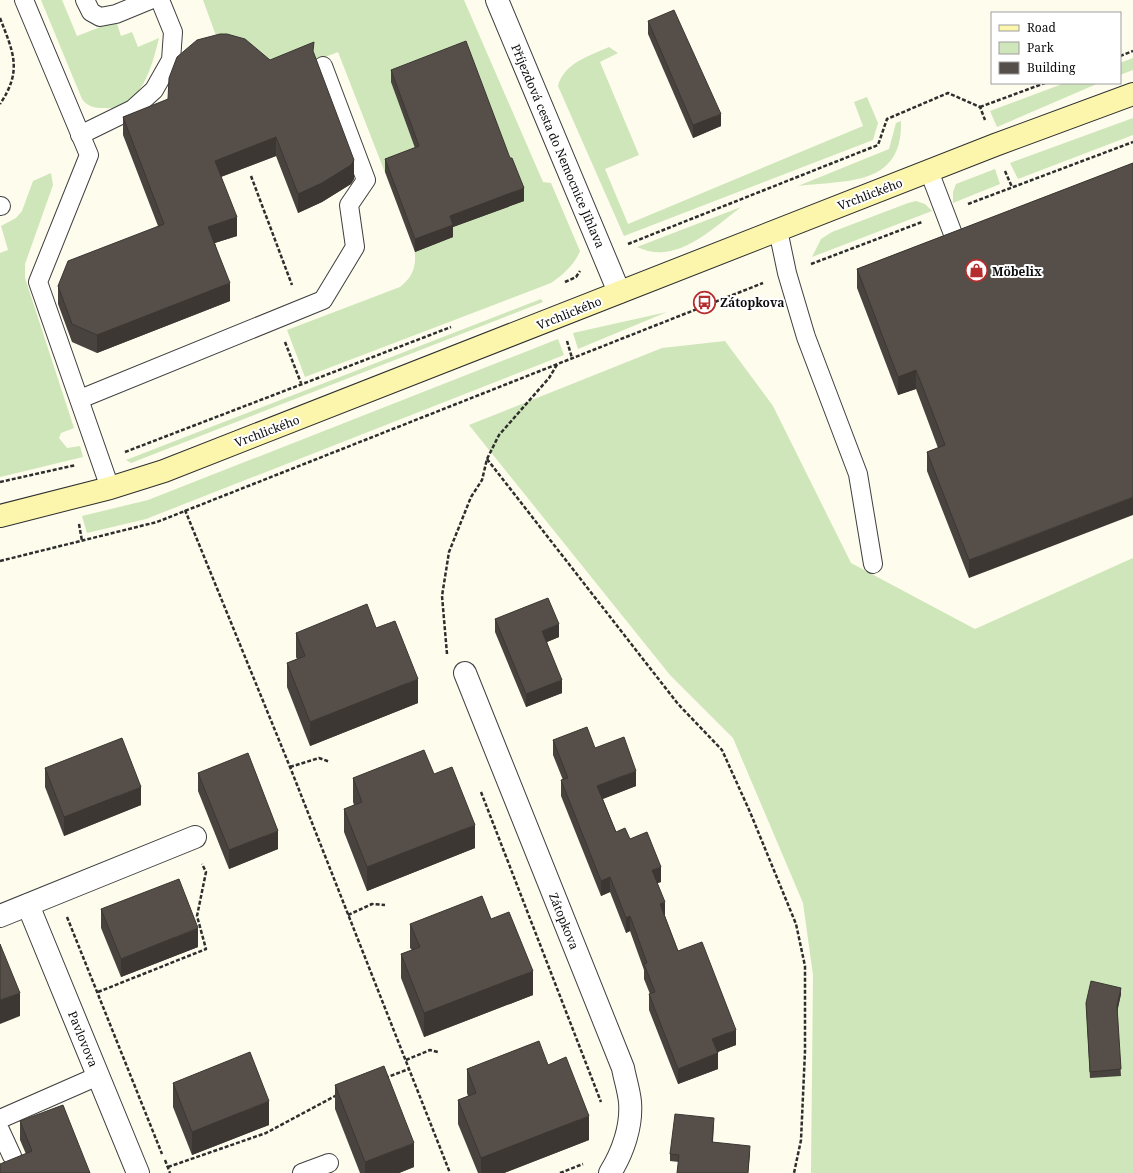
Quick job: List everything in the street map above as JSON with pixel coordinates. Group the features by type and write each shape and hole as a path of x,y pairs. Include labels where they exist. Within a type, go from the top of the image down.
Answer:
{"street":[{"name":"Příjezdová cesta do Nemocnice Jihlava","path":"497,0 619,292"},
{"name":"Vrchlického","path":"0,516 110,488 171,468 929,171 1133,94"},
{"name":"Zátopkova","path":"465,673 623,1068 630,1103 628,1130 619,1158 610,1173"},
{"path":"0,916 193,838"},
{"name":"Pavlovova","path":"28,905 138,1173"}],"lane":[{"path":"24,0 89,155 38,282 110,488"},
{"path":"85,0 91,12 100,17 116,14 150,0"},
{"path":"80,135 133,109 154,90 171,60 172,53 173,32 160,0"},
{"path":"80,399 323,300 355,247 349,205 366,180 323,66"},
{"path":"929,171 953,234"},
{"path":"778,230 787,273 806,337 858,474 873,564"},
{"path":"0,1119 98,1076"},
{"path":"0,1130 12,1156"},
{"path":"302,1173 329,1163"}],"path":[{"path":"0,18 11,44 15,72 8,92 0,104"},
{"path":"1121,56 1133,51"},
{"path":"623,246 878,145 887,119 948,92 980,107 1042,84"},
{"path":"0,561 157,522 787,273 1133,142"},
{"path":"251,176 301,308"},
{"path":"563,283 576,276 585,266"},
{"path":"276,318 301,383"},
{"path":"101,461 454,325"},
{"path":"447,661 442,596 450,552 471,498 482,480 487,459 499,435 549,378 558,363"},
{"path":"487,459 678,704 722,750 750,812 796,924 805,966 805,1051 801,1140 794,1173"},
{"path":"0,482 66,467"},
{"path":"185,510 290,767 450,1173"},
{"path":"290,767 319,758 330,762"},
{"path":"98,992 206,949 197,916 206,872 193,838"},
{"path":"505,856 602,1106"},
{"path":"58,893 170,1173"},
{"path":"348,915 372,904 385,905"},
{"path":"406,1060 430,1050 438,1052"},
{"path":"380,1080 409,1069"},
{"path":"167,1167 266,1133 328,1099 342,1094"},
{"path":"560,1173 590,1162"}],"green space":[{"path":"41,0 62,0 77,36 116,21 121,36 132,32 138,47 159,38 153,61 143,85 136,95 117,107 94,107 84,102"},
{"path":"203,0 464,0 543,182 551,183 580,251 572,265 551,283 305,377 287,330 400,287 409,279 415,265 414,247 338,52 269,79 222,52"},
{"path":"609,47 618,53 600,62 639,155 605,169 628,224 863,126 854,102 867,97 878,123 873,140 624,236 558,86 566,71 578,61"},
{"path":"1133,58 1133,70 1121,75 1121,63"},
{"path":"1062,84 1097,84 997,127 990,111"},
{"path":"1133,118 1133,135 1018,179 1010,163"},
{"path":"901,121 899,142 892,158 882,169 868,176 852,180 798,186 889,149 896,123"},
{"path":"995,169 1000,184 953,203 953,192 956,184"},
{"path":"51,173 53,185 25,264 25,278 74,428 61,433 59,438 67,448 80,446 83,457 0,477 0,253 8,250 1,226 16,218 22,211 33,181"},
{"path":"916,201 925,204 932,211 812,257 821,239 832,232"},
{"path":"741,207 706,234 679,248 666,252 651,252 637,247"},
{"path":"541,299 543,302 131,463 126,460"},
{"path":"667,312 578,349 573,333"},
{"path":"558,339 564,355 146,519 87,533 82,516 148,500"},
{"path":"725,341 773,406 851,563 975,629 1133,558 1133,1173 811,1173 813,975 803,903 733,738 670,675 469,425 662,348"}],"building":[{"path":"674,10 721,114 693,125 648,21"},
{"path":"220,34 227,34 245,39 270,60 314,42 313,51 354,160 351,165 322,183 298,194 276,137 215,161 237,217 208,227 230,283 97,335 72,324 58,286 68,261 164,224 123,117 168,99 169,78 177,57 197,40"},
{"path":"466,41 510,158 512,158 524,188 450,216 453,225 415,239 385,159 419,146 391,70"},
{"path":"1133,163 1133,497 969,560 927,452 945,445 916,370 898,377 857,269"},
{"path":"548,598 559,624 542,631 562,680 526,694 495,619"},
{"path":"367,604 376,628 395,621 418,679 310,722 287,663 305,656 296,633"},
{"path":"587,727 595,748 624,737 636,771 597,786 616,832 625,828 630,839 647,832 661,867 652,870 665,902 660,904 678,951 702,942 736,1030 712,1039 718,1053 678,1069 649,994 655,992 644,964 647,963 630,916 626,918 610,877 601,881 561,780 568,778 553,740"},
{"path":"122,738 141,787 64,817 45,768"},
{"path":"424,750 434,774 452,767 475,825 367,867 344,809 362,802 353,778"},
{"path":"248,753 278,831 229,850 198,773"},
{"path":"179,879 198,928 121,959 101,909"},
{"path":"482,896 491,919 509,912 533,971 424,1013 401,954 420,947 410,924"},
{"path":"0,944 20,993 0,1000"},
{"path":"1091,981 1121,988 1117,1006 1121,1069 1090,1072 1086,1003"},
{"path":"539,1041 548,1065 566,1057 589,1116 481,1158 458,1100 476,1093 467,1069"},
{"path":"250,1052 269,1101 192,1132 173,1083"},
{"path":"384,1066 414,1143 365,1162 335,1085"},
{"path":"63,1105 90,1173 0,1173 0,1164 32,1151 20,1121"},
{"path":"675,1114 714,1118 712,1142 750,1146 748,1173 677,1173 679,1155 670,1154"}],"place":[{"name":"Möbelix","path":"977,271"},
{"name":"Zátopkova","path":"704,302"}]}
